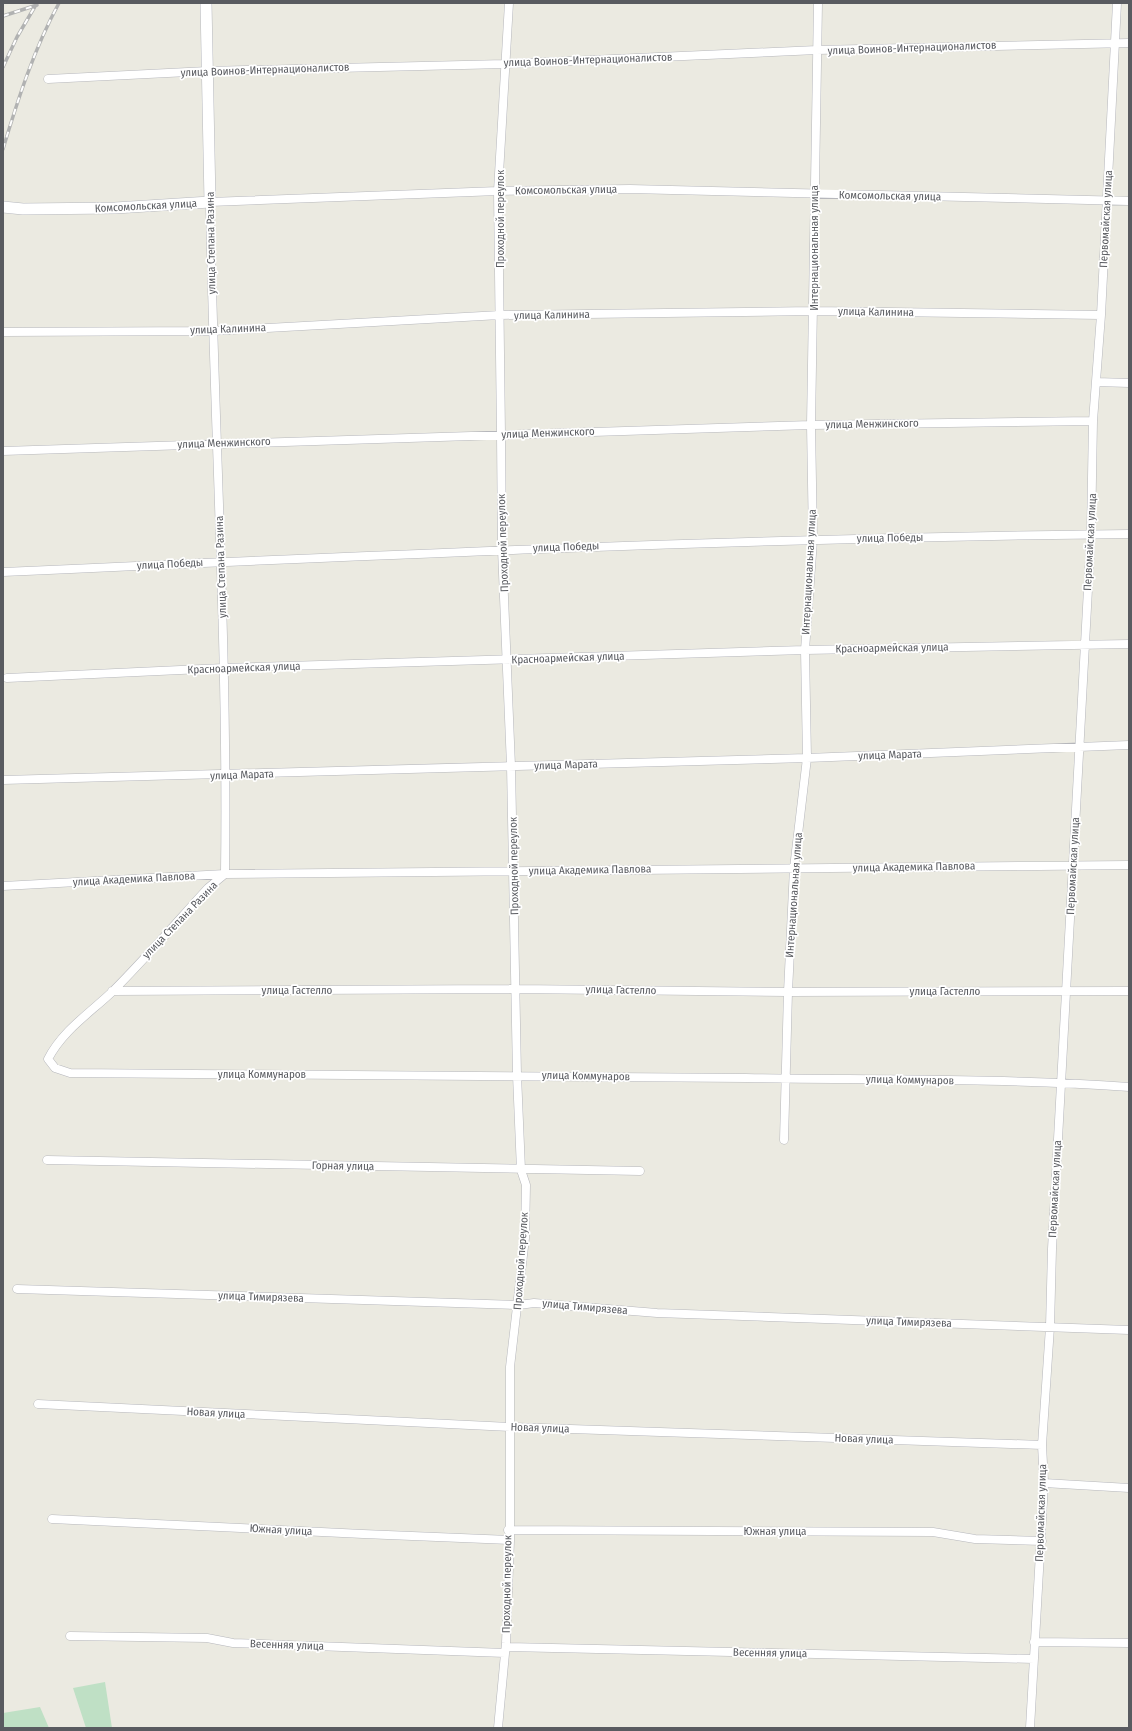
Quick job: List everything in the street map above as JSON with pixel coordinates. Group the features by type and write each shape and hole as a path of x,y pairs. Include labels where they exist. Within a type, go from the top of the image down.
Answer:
{"main road":[{"name":"улица Степана Разина","path":"206,3 210,202"},
{"name":"Комсомольская улица","path":"3,207 23,209 115,208 210,202"}],"street":[{"name":"Проходной переулок","path":"498,1728 506,1650 510,1540 508,1530 510,1367 519,1305 525,1238 526,1185 521,1170 517,1075 514,871 508,660 502,549 498,191 509,3"},
{"name":"Интернациональная улица","path":"784,1140 788,992 794,868 807,758 805,650 813,540 812,425 814,194 818,3"},
{"name":"Первомайская улица","path":"1030,1728 1034,1642 1042,1541 1044,1483 1042,1445 1050,1327 1052,1249 1091,534 1093,421 1101,315 1117,3"},
{"name":"улица Воинов-Интернационалистов","path":"48,79 208,71 505,64 817,50 1115,42 1129,43"},
{"name":"Комсомольская улица","path":"210,202 498,191 630,189 1129,201"},
{"name":"улица Степана Разина","path":"48,1059 53,1050 71,1028 112,991 208,888 225,874 227,775 212,331 210,202"},
{"name":"улица Калинина","path":"3,332 212,331 500,315 813,311 1101,315"},
{"path":"1096,382 1129,383"},
{"name":"улица Менжинского","path":"3,451 812,425 1093,421"},
{"name":"улица Победы","path":"3,572 502,549 813,540 1129,534"},
{"name":"Красноармейская улица","path":"7,678 224,668 805,650 1129,644"},
{"name":"улица Марата","path":"3,780 807,758 1129,745"},
{"name":"улица Академика Павлова","path":"3,886 225,874 1129,865"},
{"name":"улица Гастелло","path":"112,991 516,989 788,992 1129,992"},
{"name":"улица Коммунаров","path":"48,1059 55,1068 70,1073 517,1075 1062,1082 1129,1087"},
{"name":"Горная улица","path":"47,1160 521,1170 640,1171"},
{"name":"улица Тимирязева","path":"17,1289 519,1305 534,1303 657,1313 1129,1330"},
{"name":"Новая улица","path":"38,1404 510,1427 1042,1445"},
{"path":"1044,1483 1129,1488"},
{"name":"Южная улица","path":"52,1519 510,1540"},
{"name":"Южная улица","path":"508,1530 933,1532 975,1539 1042,1541"},
{"name":"Весенняя улица","path":"70,1636 207,1638 233,1643 506,1650 1034,1658"},
{"path":"1034,1642 1129,1643"}],"green space":[{"path":"105,1682 112,1728 86,1728 73,1688"},
{"path":"40,1707 49,1728 3,1728 3,1713"}],"railway":[{"path":"3,67 17,37 37,3"},
{"path":"3,149 34,56 59,3"},
{"path":"3,16 37,5"}]}
